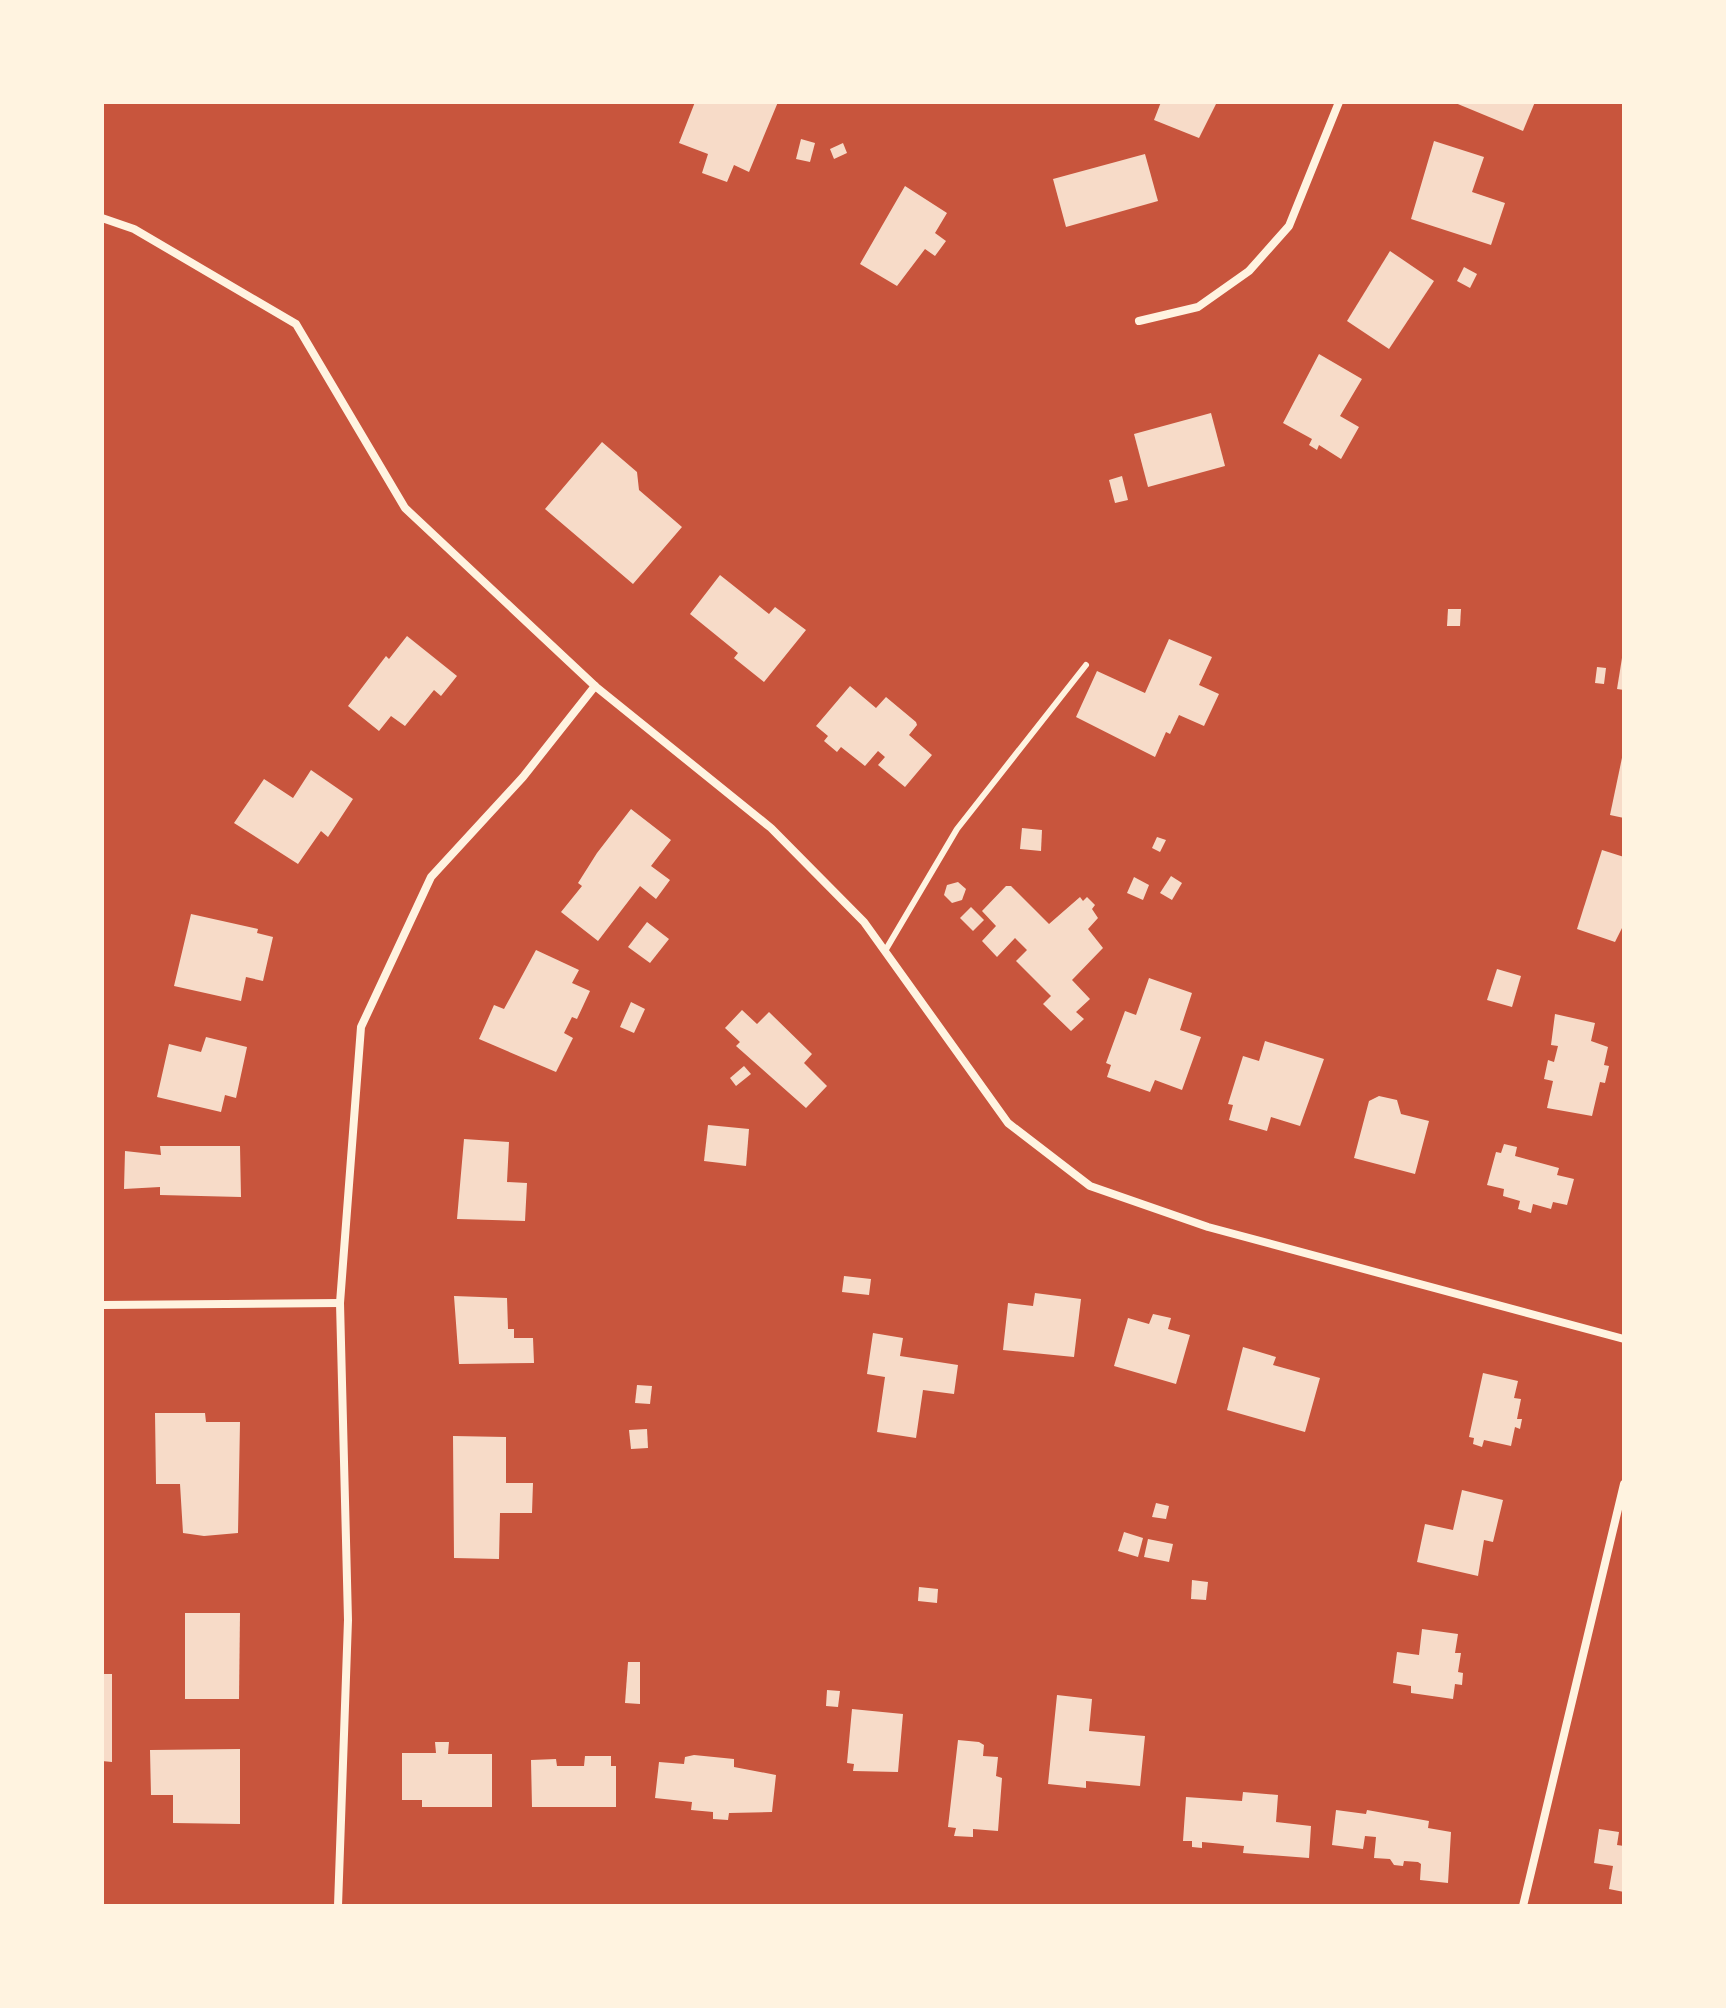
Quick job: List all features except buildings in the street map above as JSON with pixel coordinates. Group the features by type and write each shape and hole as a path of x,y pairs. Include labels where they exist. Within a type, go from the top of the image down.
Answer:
{"street":[{"path":"1139,321 1198,307 1249,271 1289,226 1339,102"},
{"path":"102,218 134,229 296,324 405,508 595,686 771,828 864,922 1008,1123 1090,1186 1208,1227 1624,1339"},
{"path":"338,1906 348,1620 340,1303 361,1027 431,877 523,777 595,686"},
{"path":"102,1305 340,1303"},
{"path":"1523,1906 1624,1484"}],"lane":[{"path":"885,951 957,829 1086,665"}]}
